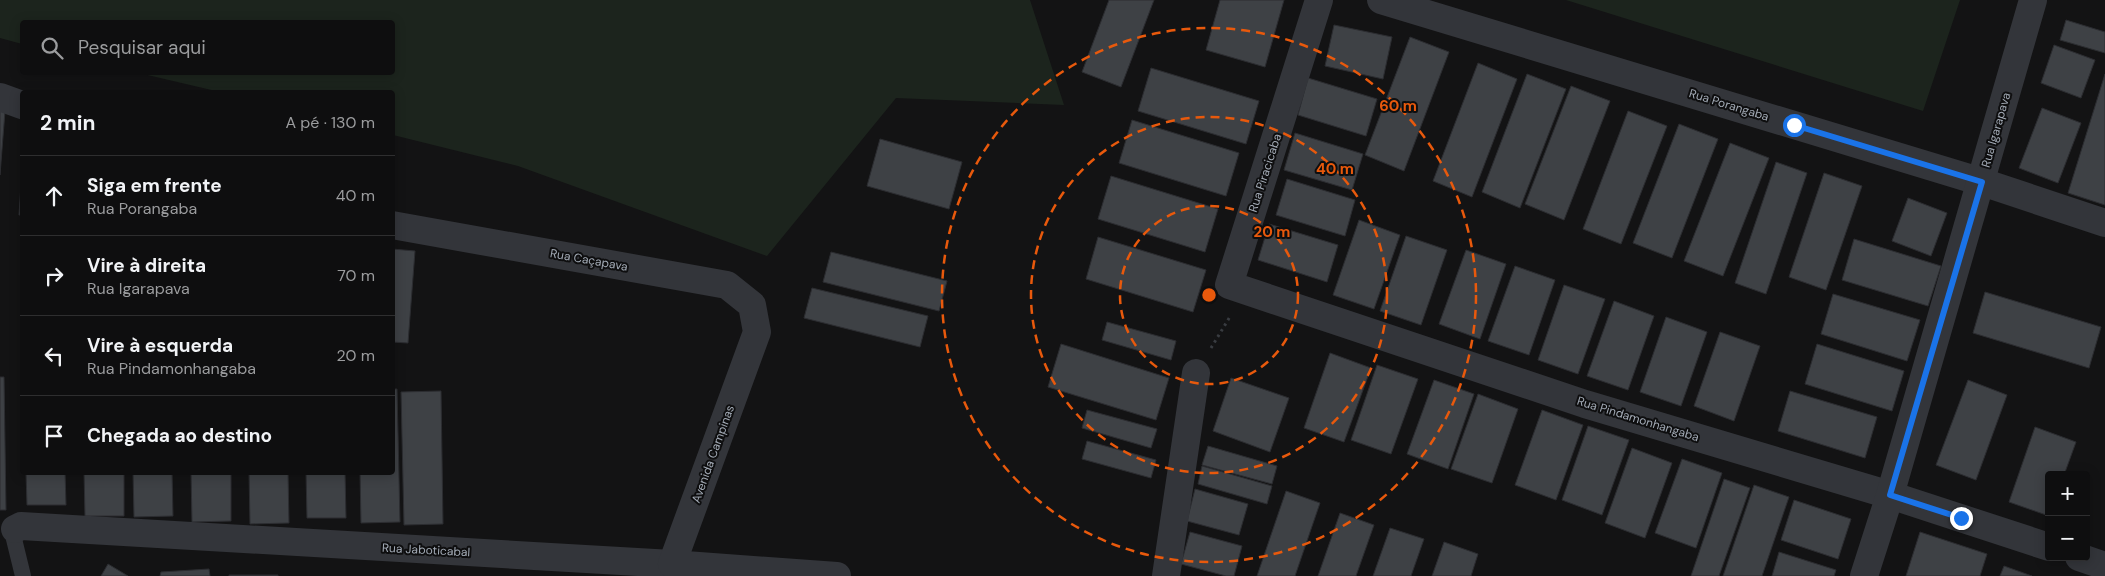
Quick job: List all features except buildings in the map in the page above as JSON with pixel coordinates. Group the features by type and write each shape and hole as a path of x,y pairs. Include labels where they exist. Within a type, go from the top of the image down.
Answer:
{"street":[{"name":"Rua Piracicaba","path":"1229,285 1319,0"},
{"name":"Rua Porangaba","path":"1381,0 1982,182 2105,224"},
{"name":"Rua Igarapava","path":"1864,576 1890,495 1982,182 2033,0"},
{"path":"0,97 20,103"},
{"name":"Rua Caçapava","path":"395,226 728,285 752,304 758,332"},
{"name":"Rua Pindamonhangaba","path":"1229,285 1585,404 1890,495 2045,546"},
{"name":"Avenida Campinas","path":"670,570 758,332"},
{"path":"1166,576 1196,373"},
{"name":"Rua Jaboticabal","path":"15,529 21,526 670,570 837,576"},
{"path":"2090,561 2105,566"}],"lane":[{"path":"15,529 13,535 23,576"}],"path":[{"path":"1196,373 1233,313 1229,285"}],"shaded area":[{"path":"0,0 1030,0 1064,105 896,98 767,256 518,166 395,135 395,90 211,90 148,75 395,75 395,20 20,20 20,43 0,38"},
{"path":"1566,0 1960,0 1923,111"}],"route":[{"path":"1794,125 1982,182 1890,495 1961,518"}]}
